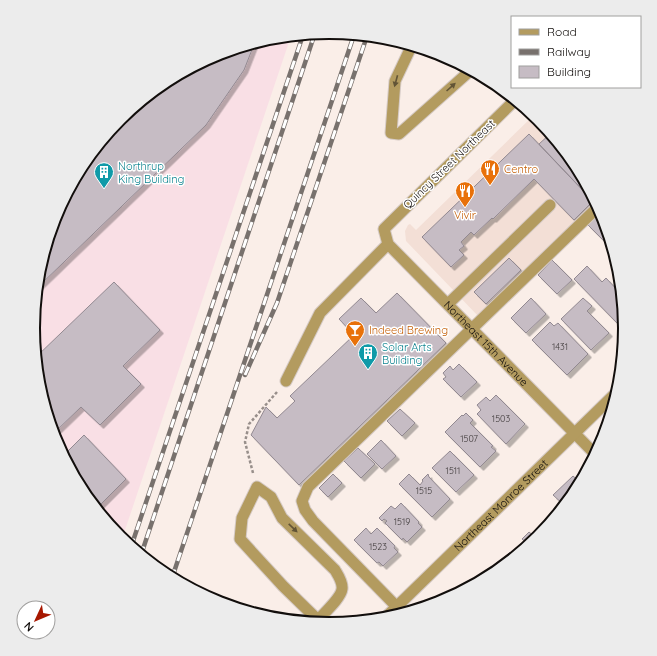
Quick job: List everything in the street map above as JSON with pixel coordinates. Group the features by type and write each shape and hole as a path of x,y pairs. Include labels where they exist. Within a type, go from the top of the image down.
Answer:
{"street":[{"path":"409,51 395,81 391,133 399,134 466,74"},
{"name":"Quincy Street Northeast","path":"388,244 384,229 511,104"},
{"path":"448,304 550,205"},
{"path":"396,606 305,510 302,501 308,487 593,211"},
{"path":"286,381 320,313 388,244"},
{"name":"Northeast 15th Avenue","path":"388,244 591,450"},
{"name":"Northeast Monroe Street","path":"393,609 609,400"},
{"path":"313,616 240,539 242,518 257,487 271,497 282,518 335,570 340,580 342,589 323,617"}],"path":[{"path":"257,487 245,442 249,424 286,381"}],"shaded area":[{"path":"289,41 124,532 111,519 88,489 69,456 61,439 49,403 45,384 40,347 40,309 49,253 61,217 78,183 99,152 124,124 153,99 184,78 218,61 254,49"},
{"path":"529,120 546,137 569,167 592,208 479,317 406,241 405,231 408,225 410,224 416,230"}],"building":[{"name":"Northrup King Building","path":"252,50 244,70 206,125 43,282 49,253 61,217 88,167 111,137 138,111 168,88 184,78 218,61"},
{"path":"529,134 582,190 590,204 574,220 534,179 493,219 492,218 474,235 471,232 461,242 464,246 459,250 464,255 451,267 422,237"},
{"path":"546,137 569,167 582,189 539,144"},
{"path":"596,216 604,241 587,224"},
{"path":"509,258 521,270 486,304 474,292"},
{"path":"552,260 572,280 557,294 538,275"},
{"path":"587,266 602,282 606,278 615,287 617,323 574,279"},
{"path":"114,282 160,330 123,366 141,384 100,425 81,407 58,429 49,403 41,353"},
{"name":"Solar Arts Building","path":"397,293 446,343 299,485 251,435 266,407 277,418 295,401 290,396 354,335 339,319 361,298 376,313"},
{"path":"531,298 546,314 526,333 511,318"},
{"path":"583,298 592,306 587,311 609,333 591,350 561,319"},
{"path":"550,322 554,326 558,323 588,354 567,375 532,340"},
{"path":"459,364 477,382 461,397 443,379 446,377 443,373 450,366 453,370"},
{"path":"496,395 525,424 506,444 477,414 481,410 477,405 486,397 490,401"},
{"path":"400,409 415,423 402,436 387,421"},
{"path":"466,413 473,420 470,423 493,446 491,447 496,451 480,467 445,432 462,415 463,416"},
{"path":"84,435 126,479 100,505 88,489 67,452"},
{"path":"381,440 396,456 382,469 367,454"},
{"path":"358,448 375,464 361,478 344,461"},
{"path":"450,451 474,475 456,492 432,468"},
{"path":"333,474 342,483 328,497 319,488"},
{"path":"409,474 420,485 423,481 422,480 428,474 429,477 450,499 432,517 399,484"},
{"path":"573,476 576,478 560,501 553,495"},
{"path":"401,503 422,527 407,542 403,538 402,540 385,523 387,521 384,519 382,521 379,518 391,506 395,509"},
{"path":"366,528 371,534 377,528 395,546 394,548 398,552 383,566 379,562 377,563 354,540"},
{"path":"529,532 531,534 524,541 522,539"}],"railway":[{"path":"133,541 301,40"},
{"path":"143,549 313,40"},
{"path":"174,572 352,40"},
{"path":"245,375 277,303 365,41"}],"place":[{"name":"Centro","path":"490,186"},
{"name":"Northrup King Building","path":"104,189"},
{"name":"Vivir","path":"465,208"},
{"name":"Indeed Brewing","path":"355,347"},
{"name":"Solar Arts Building","path":"368,370"}]}
